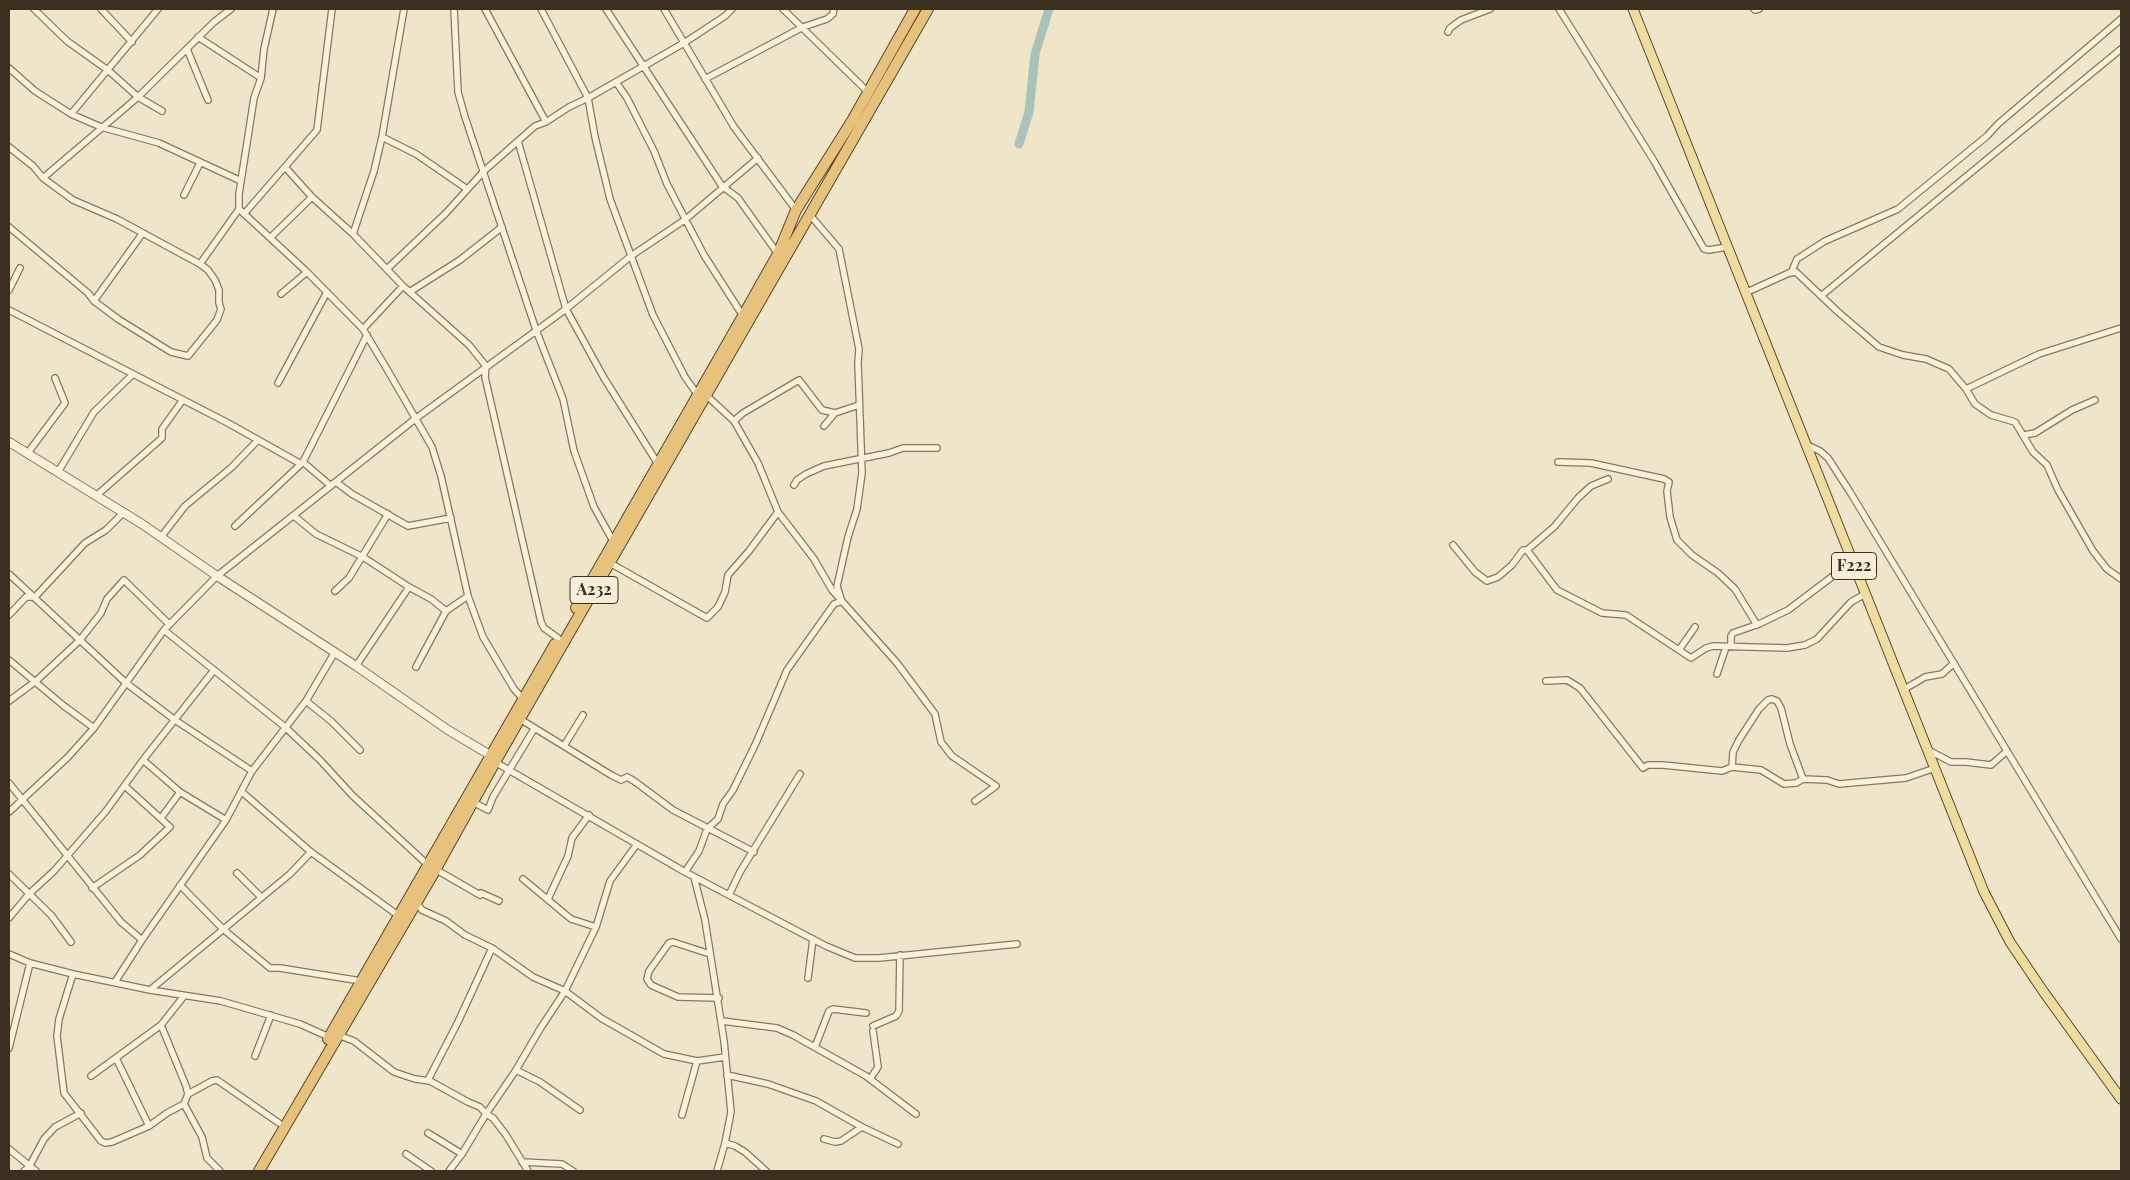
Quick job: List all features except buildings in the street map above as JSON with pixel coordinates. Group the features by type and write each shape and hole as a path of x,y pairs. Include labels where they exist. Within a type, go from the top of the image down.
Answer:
{"highway":[{"name":"A232","path":"251,1171 416,902 431,867 523,699 558,638 574,618 610,563 702,395 810,215 856,124 868,92 913,9"},
{"name":"A232","path":"712,378 743,316 778,254 796,210 856,124 928,9"},
{"name":"A232","path":"259,1171 334,1036 361,981 473,802 492,758 520,719 613,541 658,464 702,395"}],"main road":[{"name":"F222","path":"1633,9 1903,690 1995,915 2043,991 2121,1099"}],"street":[{"path":"34,9 67,41 108,71 138,97 162,111"},
{"path":"101,9 132,42"},
{"path":"71,114 158,9"},
{"path":"42,178 138,97 198,37 231,9"},
{"path":"200,264 239,209 241,181 254,98 262,78 264,49 273,9"},
{"path":"244,214 317,130 332,9"},
{"path":"353,234 374,171 382,137 404,9"},
{"path":"454,9 458,92 465,117 536,330 564,399 574,451 594,507 613,541"},
{"path":"485,9 546,122"},
{"path":"540,9 588,98 610,199 653,315 681,370 702,395 734,421 758,463 778,512 835,588 842,601 896,663 935,714 941,742 952,756 996,786 975,801"},
{"path":"606,9 722,186 738,198 778,254"},
{"path":"664,9 734,127 796,210"},
{"path":"721,9 725,16"},
{"path":"387,269 446,213 484,171 535,126 546,122 570,106 588,98 684,43 725,16 732,9"},
{"path":"784,9 868,92"},
{"path":"705,78 803,27 830,17 834,9"},
{"path":"1448,32 1450,28 1461,20 1490,9"},
{"path":"1559,9 1645,146 1704,249 1727,247"},
{"path":"1754,9 1759,9"},
{"path":"1791,272 1797,259 1825,241 1898,209 1987,136 1998,124 2121,19"},
{"path":"198,37 262,78"},
{"path":"187,49 208,100"},
{"path":"1821,296 2121,49"},
{"path":"9,68 35,92 71,114 101,127 159,143 241,181"},
{"path":"616,82 627,98 654,151 667,184 704,255 743,316"},
{"path":"382,137 416,154 467,189"},
{"path":"518,141 566,309 604,378 658,464"},
{"path":"9,147 33,166 42,178 73,200 170,246 208,270 219,290 218,303 220,309 217,320 188,356 171,352 94,301 88,293 9,227"},
{"path":"9,812 68,757 94,728 164,630 218,576 415,419 566,309 631,256 686,218 722,186 758,158"},
{"path":"184,195 200,163"},
{"path":"285,168 312,198 353,234 403,286 411,291 469,345 486,366 485,377 541,622 544,628 558,638"},
{"path":"271,237 312,198"},
{"path":"239,209 307,272 363,330 432,447 451,518 468,596 483,636 514,689 523,699"},
{"path":"810,215 839,249 859,349 862,474 856,509 835,588"},
{"path":"411,291 460,260 502,227"},
{"path":"94,301 142,234"},
{"path":"9,290 20,268"},
{"path":"281,294 307,272"},
{"path":"1745,293 1791,272 1796,272 1837,312 1879,347 1903,355 1926,359 1949,369 1966,389 1975,404 1991,414 2015,422 2033,452 2047,465 2058,490 2093,551 2108,569 2121,579"},
{"path":"363,330 403,286"},
{"path":"278,383 327,292"},
{"path":"9,310 48,328 132,375 228,423 257,441 302,463 333,484 408,526 451,518"},
{"path":"1966,389 2039,354 2121,328"},
{"path":"235,526 302,463 366,335"},
{"path":"58,472 94,412 132,375"},
{"path":"27,454 65,403 55,378"},
{"path":"734,421 799,380 822,410 835,413"},
{"path":"2024,435 2035,433 2072,410 2095,400"},
{"path":"97,494 162,438 162,429 182,401"},
{"path":"824,426 835,413 859,405"},
{"path":"161,537 184,506 232,467 257,441"},
{"path":"9,442 97,494 509,770 685,872 813,939 855,958 879,958 1017,944"},
{"path":"1807,446 1820,451 1828,458 2121,940"},
{"path":"794,486 802,477 824,466 903,448 937,448"},
{"path":"1558,462 1591,464 1664,479 1669,482 1667,491 1670,517 1677,540 1692,555 1718,573 1735,589 1757,625"},
{"path":"1453,545 1475,572 1487,580 1498,577 1512,565 1523,550 1527,550 1554,527 1578,498 1591,486 1608,479"},
{"path":"9,615 26,597 35,597 84,543 106,530 124,512"},
{"path":"610,563 707,618 718,606 725,592 728,575 749,551 778,512"},
{"path":"335,590 349,578 388,514"},
{"path":"294,516 316,534 363,557 446,611"},
{"path":"1527,550 1558,590 1602,613 1626,614 1691,658 1706,648 1719,646 1787,648 1805,645 1817,639 1851,602 1865,594"},
{"path":"1717,674 1732,634 1757,625 1788,610 1837,572 1854,564"},
{"path":"9,574 126,683 175,720 252,771"},
{"path":"9,701 36,681 80,640 101,613 108,599 124,580 169,624"},
{"path":"356,666 409,587"},
{"path":"416,667 446,611 468,596"},
{"path":"685,872 699,851 708,828 718,819 723,804 733,790 756,743 787,670 834,604 842,601"},
{"path":"1679,650 1694,627"},
{"path":"164,630 285,727 320,760 353,796 431,867 480,894 499,901"},
{"path":"115,982 226,820 252,771 306,701 335,652"},
{"path":"9,660 64,706 94,728"},
{"path":"1903,690 1925,677 1942,674 1954,663"},
{"path":"9,918 106,811 142,760 214,670"},
{"path":"1546,681 1567,680 1580,688 1643,768 1648,765 1663,765 1722,771 1732,767 1761,770 1784,784 1796,783 1803,779 1827,780 1839,784 1906,778 1935,768"},
{"path":"1732,767 1733,752 1739,740 1759,709 1768,700 1772,699 1777,701 1781,708 1790,744 1803,779"},
{"path":"306,701 331,721 360,750"},
{"path":"564,746 584,715"},
{"path":"520,719 621,780 627,777 634,781 673,810 754,852"},
{"path":"473,802 488,810 493,797 534,729"},
{"path":"1928,750 1951,762 1991,764 2007,751"},
{"path":"142,760 180,792 226,820"},
{"path":"729,895 740,872 800,774"},
{"path":"9,783 120,922 142,940"},
{"path":"92,888 140,855 170,827 124,786"},
{"path":"162,818 180,792"},
{"path":"242,792 311,852 400,916"},
{"path":"548,899 568,856 572,838 589,815"},
{"path":"450,1171 565,991 596,927 610,882 637,844"},
{"path":"150,990 290,874 311,852"},
{"path":"238,873 261,897"},
{"path":"9,874 51,915 71,942"},
{"path":"694,877 705,920 719,998 731,1112 718,1171"},
{"path":"523,879 571,919 596,927"},
{"path":"180,885 223,929 270,968 361,981"},
{"path":"416,902 419,908 492,948 534,977 565,991 601,1018 664,1054 697,1061 725,1057"},
{"path":"808,978 813,939"},
{"path":"710,954 672,942 669,943 649,971 647,980 651,985 678,997 719,998"},
{"path":"428,1080 492,948"},
{"path":"9,954 30,963 73,974 150,990 221,1001 354,1041 394,1072 415,1079 428,1080 480,1107 493,1118 528,1171"},
{"path":"870,1079 878,1067 873,1028 896,1016 899,1011 900,955"},
{"path":"9,1048 30,963"},
{"path":"73,974 56,1036 64,1093 102,1141 105,1143 112,1142 149,1126 167,1112 184,1104 188,1094 216,1080 279,1123"},
{"path":"91,1076 161,1025 171,1015 184,996"},
{"path":"815,1047 830,1011 833,1009 866,1012"},
{"path":"254,1056 271,1015"},
{"path":"722,1021 777,1028 815,1047 870,1079 916,1114"},
{"path":"161,1025 188,1094"},
{"path":"116,1058 149,1126"},
{"path":"682,1115 697,1061"},
{"path":"516,1070 546,1086 580,1110"},
{"path":"727,1075 768,1084 816,1101 862,1127 898,1144"},
{"path":"184,1104 202,1137 207,1158 220,1171"},
{"path":"27,1169 44,1138 54,1127 81,1113"},
{"path":"824,1139 835,1142 841,1141 862,1127"},
{"path":"428,1133 462,1154"},
{"path":"725,1144 735,1146 745,1152 766,1171"},
{"path":"9,1149 27,1169 36,1171"},
{"path":"406,1154 431,1171"},
{"path":"522,1162 562,1164 574,1171"}],"waterway":[{"path":"1019,144 1029,112 1035,54 1049,9"}]}
